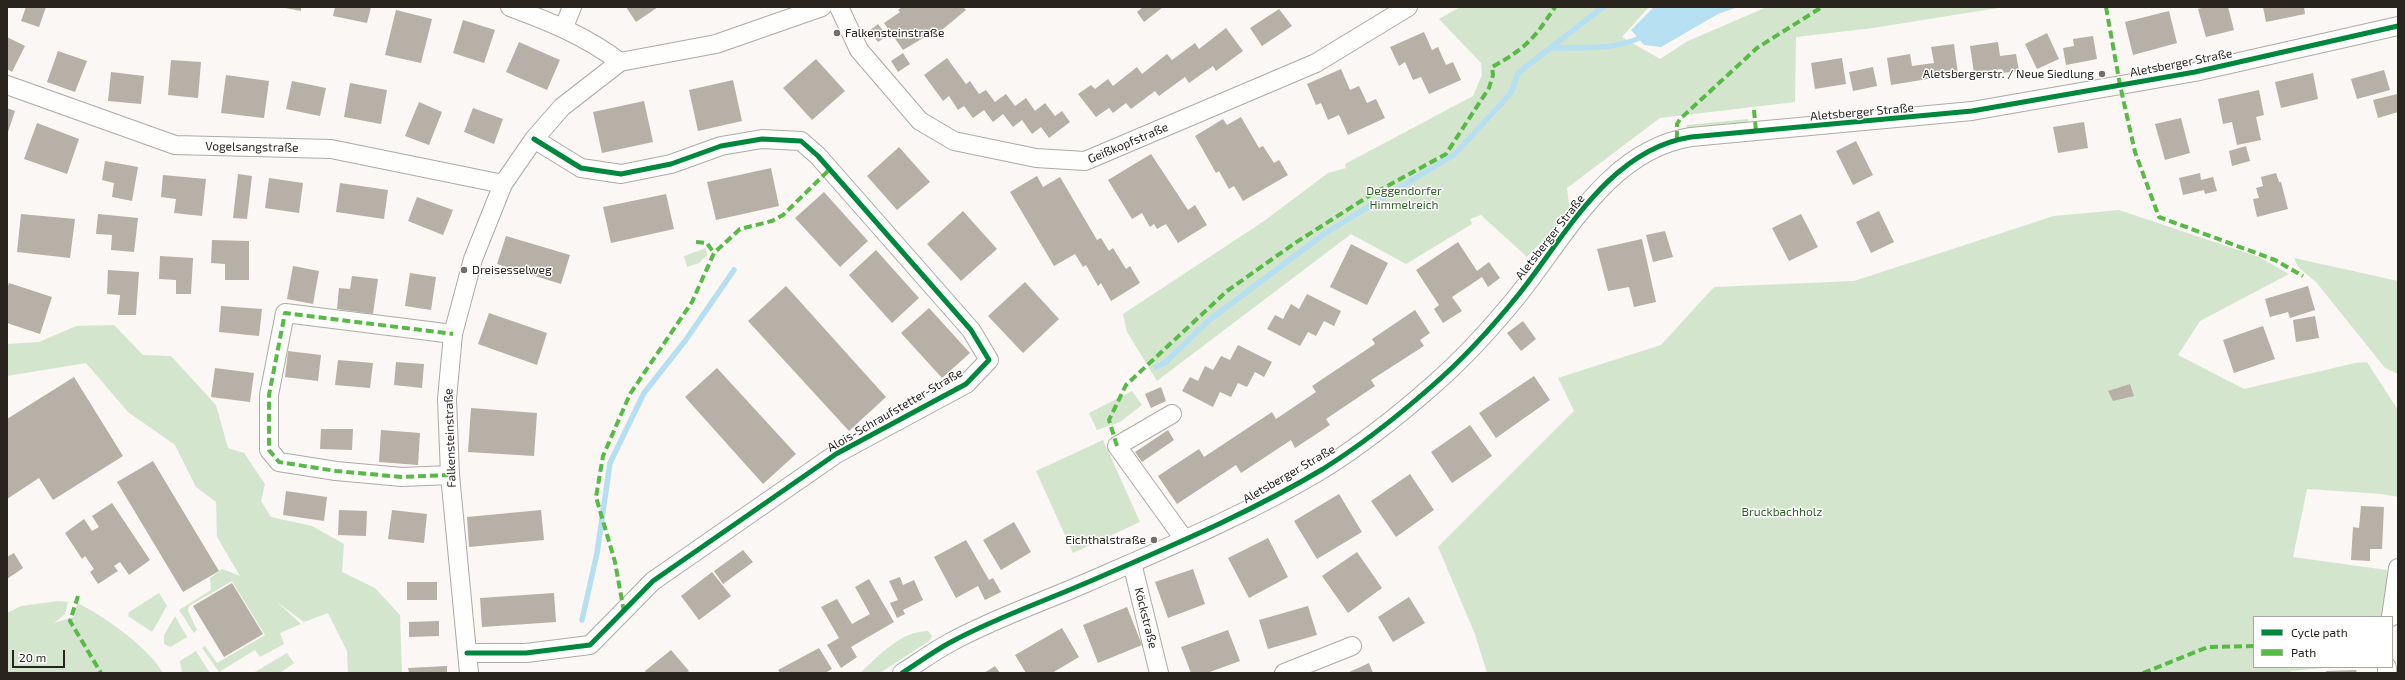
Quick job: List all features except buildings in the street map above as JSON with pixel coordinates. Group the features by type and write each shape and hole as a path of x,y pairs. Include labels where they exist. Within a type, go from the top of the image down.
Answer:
{"street":[{"path":"510,7 564,27 596,45 620,62"},
{"path":"564,27 572,7"},
{"name":"Falkensteinstraße","path":"469,673 450,475 447,399 453,334 472,259 503,184 534,139 562,107 620,62 716,44 822,7"},
{"name":"Geißkopfstraße","path":"839,7 858,50 920,121 954,141 1036,158 1085,161 1316,63 1408,7"},
{"name":"Aletsberger Straße","path":"902,673 952,642 1184,539 1272,497 1325,468 1395,418 1456,364 1516,298 1587,203 1620,171 1658,147 1677,139 1691,137 1972,111 2195,72 2398,26"},
{"name":"Vogelsangstraße","path":"7,85 175,145 331,149 503,184"},
{"name":"Alois-Schraufstetter-Straße","path":"467,653 526,653 590,645 652,581 836,454 966,384 989,360 971,330 818,156 801,141 762,139 721,146 671,164 621,174 581,168 534,139"},
{"path":"450,475 402,477 336,471 279,462 269,450 269,395 285,314 453,334"},
{"path":"1172,414 1117,446 1184,539"},
{"name":"Köckstraße","path":"1132,562 1160,673"},
{"path":"2391,616 2398,568"},
{"path":"1284,673 1352,646"}],"green space":[{"name":"Deggendorfer Himmelreich","path":"1460,7 1649,7 1622,37 1660,59 1688,41 1767,7 2004,7 1873,28 1796,37 1795,102 1660,118 1567,188 1570,212 1527,257 1481,215 1470,219 1472,224 1406,264 1351,234 1157,381 1127,332 1123,314 1264,221 1328,173 1346,168 1345,164 1473,96 1482,75 1481,63 1439,19"},
{"path":"1748,119 1748,125 1693,130 1686,128 1687,125"},
{"name":"Bruckbachholz","path":"2119,210 2259,257 2289,274 2200,321 2178,355 2244,389 2355,363 2367,362 2398,410 2398,497 2382,494 2307,489 2293,557 2387,570 2384,616 2253,616 2253,668 2323,668 2291,671 2291,673 1487,673 1475,634 1438,547 1574,411 1558,378 1661,345 1714,287 1854,281 2054,216"},
{"path":"706,248 707,255 699,263 687,267 684,256"},
{"path":"2294,258 2398,281 2398,374 2385,368 2316,282 2298,267"},
{"path":"114,325 143,355 171,356 216,405 228,448 244,453 265,484 261,501 271,517 312,526 344,544 342,572 375,588 400,615 402,673 348,673 347,651 328,613 304,622 277,602 301,624 280,633 284,644 260,657 255,650 219,672 202,648 205,646 217,663 265,635 232,581 189,606 188,611 197,630 194,633 179,610 211,590 210,578 222,569 240,576 217,537 216,502 196,487 175,445 128,412 86,363 7,376 7,344 39,342 76,326"},
{"path":"1132,391 1142,405 1120,422 1097,430 1089,413"},
{"path":"1103,440 1140,522 1073,553 1036,471"},
{"path":"159,593 167,606 152,632 128,616 129,612"},
{"path":"58,601 68,602 65,614 54,623 74,617 77,603 99,615 137,643 148,653 163,673 7,673 7,613 21,606"},
{"path":"175,616 187,637 171,647 164,644 164,635"},
{"path":"928,631 932,636 929,641 880,673 860,673 899,640 908,635"},
{"path":"196,651 210,673 182,673 180,661"},
{"path":"287,653 294,663 280,673 253,673"}],"water":[{"path":"1654,7 1738,7 1718,14 1661,47 1644,45 1631,30"}],"waterway":[{"path":"1156,367 1165,363 1208,321 1324,234 1455,154 1511,93 1518,73 1603,7"},
{"path":"1550,48 1611,46 1623,44 1645,35"},
{"path":"582,620 597,553 610,463 644,393 685,341 734,270"}],"marked path":[{"path":"1117,446 1109,420 1126,385 1227,291 1295,243 1369,196 1446,154 1489,88 1493,75 1492,67 1503,61 1528,42 1535,35 1555,7"},
{"path":"1677,139 1677,124 1680,119 1757,48 1822,7"},
{"path":"2106,7 2120,85 2135,152 2159,217 2275,260 2303,276"},
{"path":"1754,110 1756,131"},
{"path":"624,612 615,562 596,497 603,456 630,394 692,302 714,253 740,229 772,221 783,215 830,169"},
{"path":"696,242 707,243 714,253"},
{"path":"450,475 402,477 336,471 279,462 269,450 269,395 285,313 453,334"},
{"path":"78,596 70,621 101,673"},
{"path":"2143,673 2208,647 2253,646"}],"cycle path":[{"path":"902,673 932,653 984,626 1146,557 1236,516 1323,469 1351,450 1406,408 1455,365 1519,294 1572,222 1592,198 1613,177 1636,159 1662,145 1691,137 1972,111 2195,72 2398,26"},
{"path":"467,653 526,653 590,645 653,581 836,454 966,384 989,360 971,330 818,156 801,141 762,139 721,146 671,164 621,174 581,168 534,139"}],"place":[{"name":"Falkensteinstraße","path":"837,33"},
{"name":"Aletsbergerstr. / Neue Siedlung","path":"2102,74"},
{"name":"Dreisesselweg","path":"464,270"},
{"name":"Eichthalstraße","path":"1154,540"}]}
